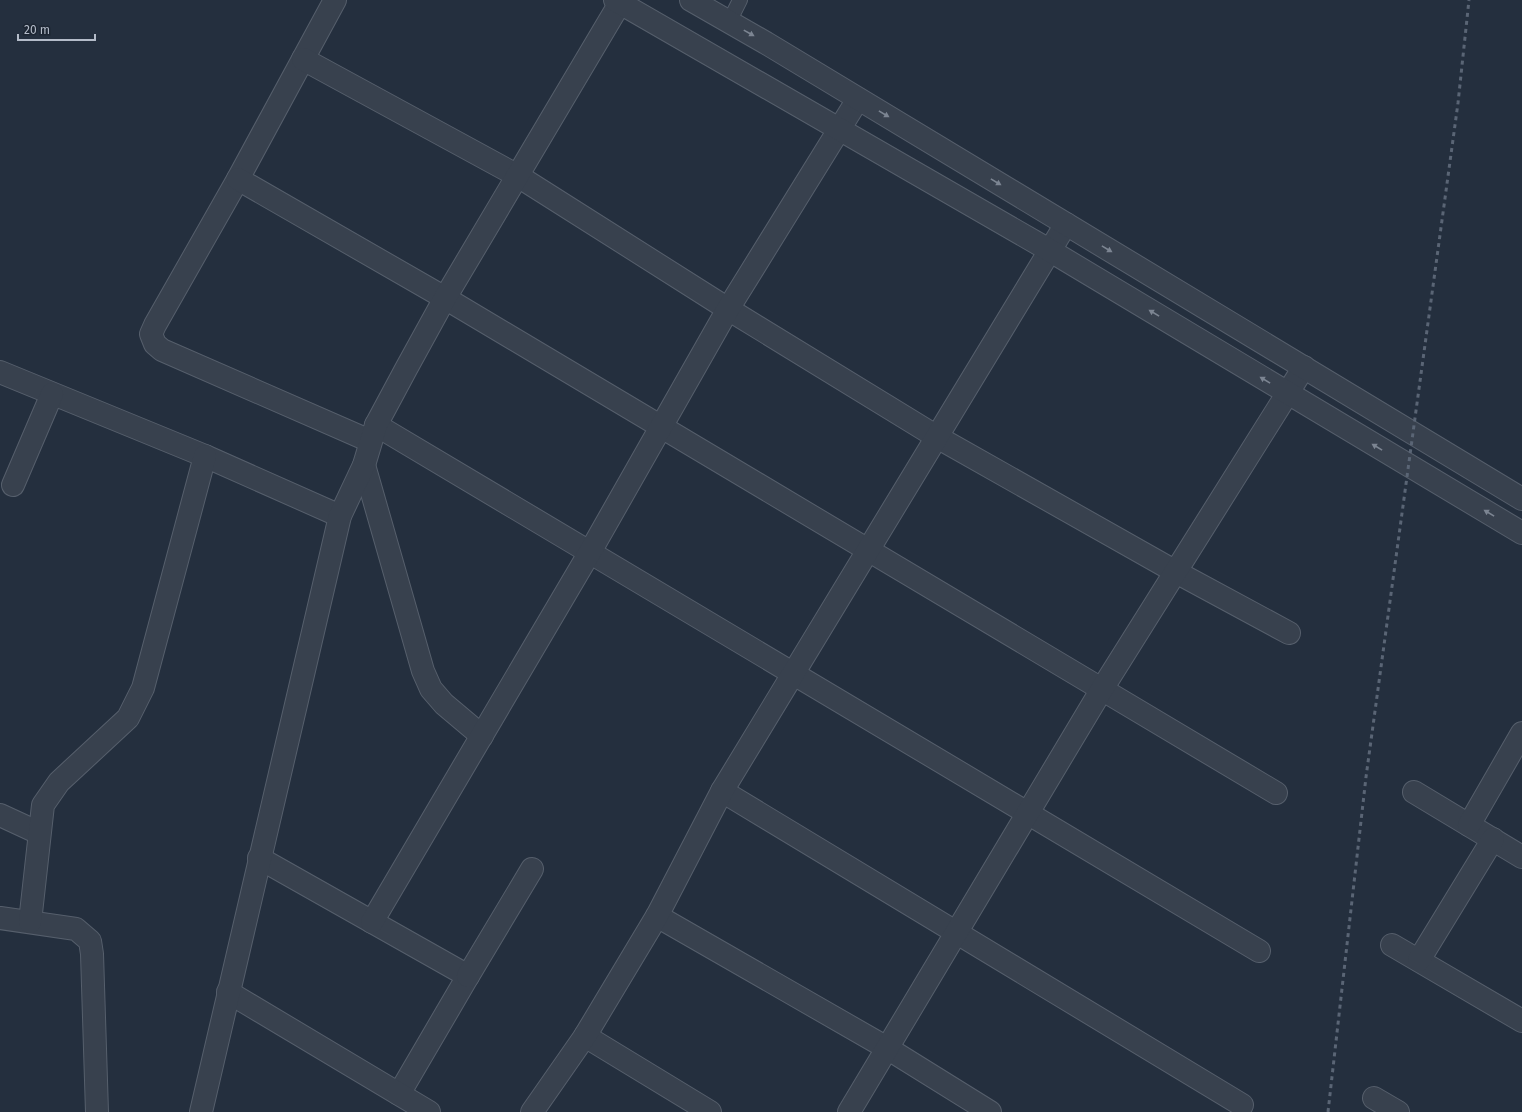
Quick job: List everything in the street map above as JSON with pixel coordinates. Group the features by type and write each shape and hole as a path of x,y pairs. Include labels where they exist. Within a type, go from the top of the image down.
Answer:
{"street":[{"path":"335,0 238,179 154,325 151,334 156,344 162,350 373,433 590,552 1259,951"},
{"path":"691,0 858,98 1522,499"},
{"path":"201,1112 340,516 364,465 373,433 445,298 518,176 617,2 1049,250 1522,533"},
{"path":"303,59 518,176 728,309 937,437 1176,572 1289,633"},
{"path":"372,922 590,552 728,309 858,98"},
{"path":"238,179 445,298 1276,793"},
{"path":"532,1112 585,1036 657,916 722,791 1066,224"},
{"path":"849,1112 1102,689 1304,367"},
{"path":"0,372 205,456 340,516"},
{"path":"13,485 52,394"},
{"path":"30,922 43,805 59,782 128,718 143,688 205,456"},
{"path":"364,465 423,671 431,689 444,704 482,736"},
{"path":"1469,825 1522,733"},
{"path":"722,791 1242,1105"},
{"path":"1414,792 1522,857"},
{"path":"0,815 39,833"},
{"path":"1419,960 1492,840"},
{"path":"260,858 468,976"},
{"path":"399,1094 532,869"},
{"path":"657,916 887,1048 990,1112"},
{"path":"0,918 76,929 90,941 92,954 97,1112"},
{"path":"1392,944 1522,1021"},
{"path":"228,992 429,1112"},
{"path":"585,1036 710,1112"},
{"path":"1374,1098 1398,1112"}],"lane":[{"path":"729,22 740,0"}],"railway":[{"path":"1328,1112 1366,777 1458,103 1469,0"}]}
